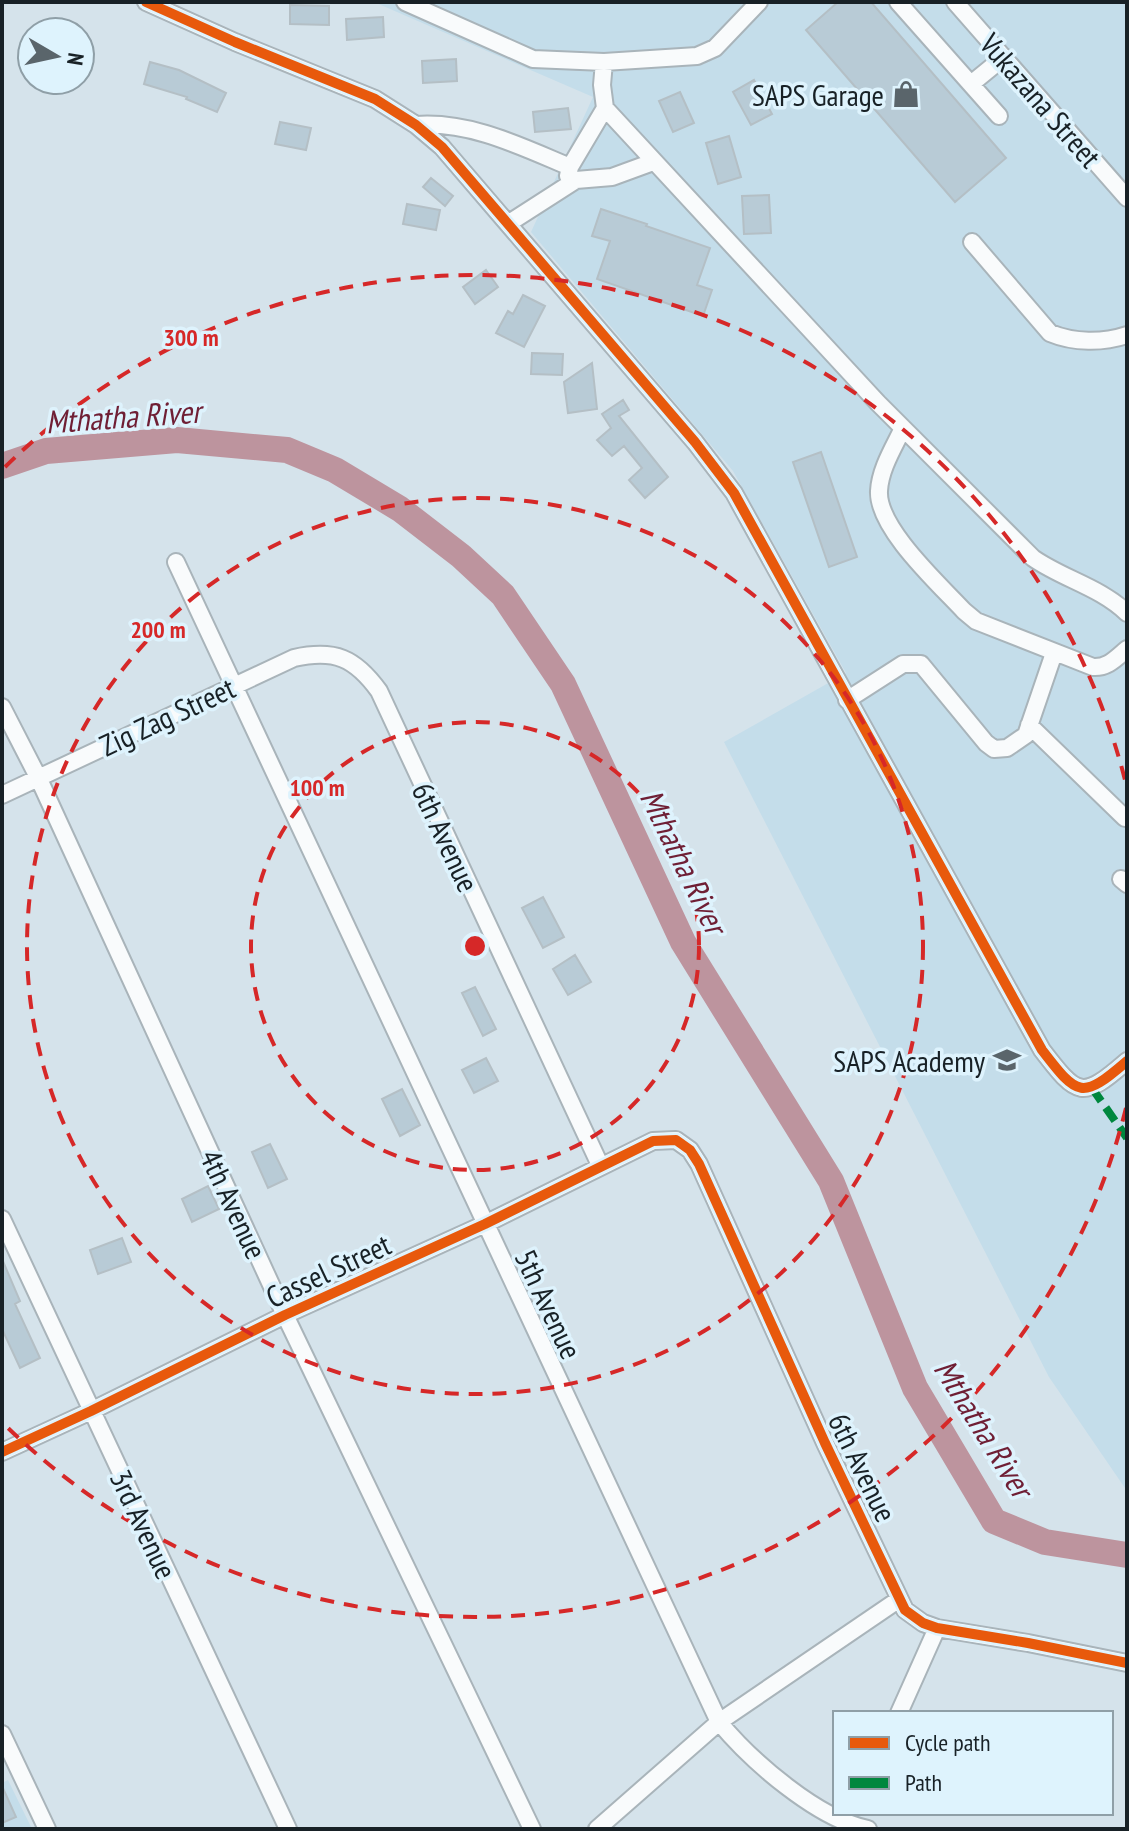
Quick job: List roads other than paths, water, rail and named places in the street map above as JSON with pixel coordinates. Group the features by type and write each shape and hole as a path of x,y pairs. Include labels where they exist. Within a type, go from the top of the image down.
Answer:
{"street":[{"path":"146,2 375,99 416,125 442,147 723,477 745,511 1026,1023 1059,1073 1073,1085 1092,1088 1127,1061"},
{"path":"405,2 533,59 604,62 697,56 715,48 759,2"},
{"path":"898,2 999,116"},
{"name":"Vukazana Street","path":"955,2 1127,198"},
{"path":"971,84 1004,57"},
{"path":"604,62 602,85 605,108 903,428 1033,558 1106,596 1127,613"},
{"path":"566,185 570,167 605,108"},
{"path":"416,125 447,124 488,134 570,167"},
{"path":"509,223 566,185 583,179 612,177 653,162"},
{"path":"972,242 1050,333 1063,339 1097,341 1127,335"},
{"path":"903,428 884,470 878,496 885,516 899,538 970,617 1079,663 1102,668 1127,649"},
{"name":"5th Avenue","path":"176,562 719,1722 732,1738 777,1777 818,1808 833,1815"},
{"path":"847,700 903,664 915,662 927,668 986,743 994,749 1007,748 1026,735 1054,653"},
{"name":"Zig Zag Street","path":"2,795 294,658 318,654 336,657"},
{"name":"6th Avenue","path":"336,657 362,669 379,691 600,1165"},
{"name":"4th Avenue","path":"2,707 38,777 285,1315 532,1829"},
{"path":"1029,725 1125,818"},
{"name":"6th Avenue","path":"676,1140 690,1150 699,1164 898,1600 912,1616 937,1628 1127,1663"},
{"name":"Cassel Street","path":"2,1452 285,1315 485,1224 600,1165 653,1141 676,1140"},
{"name":"3rd Avenue","path":"2,1219 288,1829"},
{"path":"597,1829 719,1722 898,1600"},
{"path":"900,1711 937,1628"},
{"path":"2,1734 47,1829"},
{"name":"5th Avenue","path":"850,1822 868,1829"}],"waterway":[{"name":"Mthatha River","path":"2,466 46,451 177,440 287,450 335,470 400,509 461,556 503,595 563,684 683,942 831,1181 915,1388 994,1521 1045,1542 1127,1555"}],"place":[{"name":"SAPS Garage","path":"906,94"},
{"name":"SAPS Academy","path":"1007,1060"}]}
